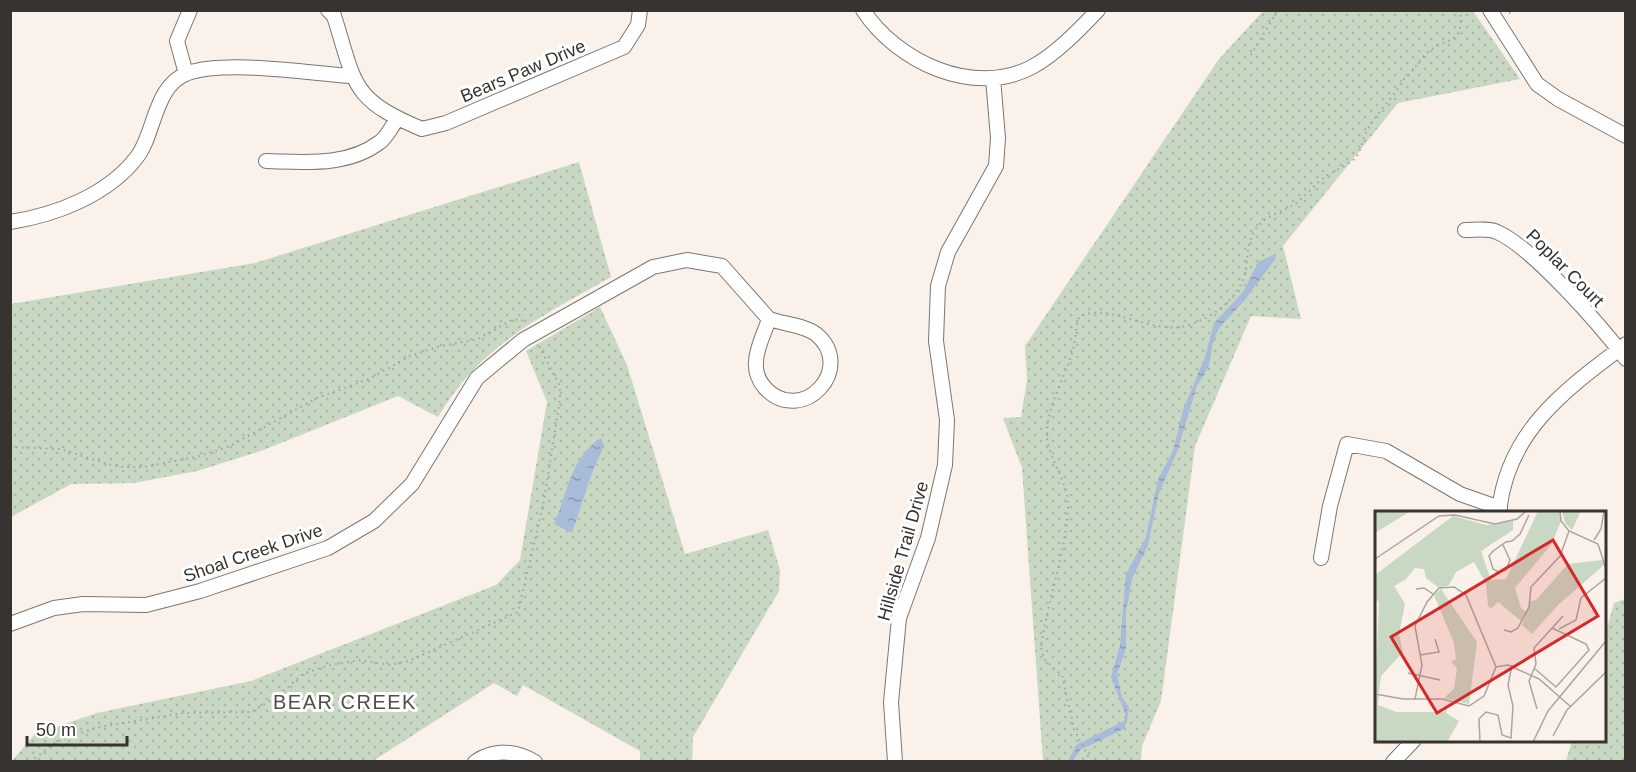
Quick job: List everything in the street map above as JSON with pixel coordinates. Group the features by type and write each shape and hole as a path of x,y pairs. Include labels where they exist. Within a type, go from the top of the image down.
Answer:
{"street":[{"path":"186,74 177,41 189,10"},
{"path":"10,222 49,214 83,199 118,177 138,156 155,110 170,88 186,74 264,68 351,76 334,16 328,10"},
{"name":"Bears Paw Drive","path":"351,76 375,106 397,119 422,129 446,123 624,46 638,25 640,10"},
{"path":"869,13 889,41 922,63 953,75 993,78 1031,68 1055,51 1098,10"},
{"path":"1490,10 1537,84 1558,99 1626,136"},
{"name":"Hillside Trail Drive","path":"895,762 891,702 899,618 928,538 945,465 948,420 936,341 939,286 948,252 996,166 998,138 993,78"},
{"path":"266,160 319,163 357,155 382,141 397,119"},
{"name":"Poplar Court","path":"1465,230 1495,231 1517,243 1623,351"},
{"name":"Shoal Creek Drive","path":"10,624 54,608 82,604 146,605 200,591 328,548 374,521 411,484 477,378 533,334 653,267 687,260 722,266 746,290 769,319"},
{"path":"769,319 803,327 815,333 824,342 829,354 829,374 819,390 808,398 796,401 783,399 771,394 762,384 755,364 769,319"},
{"path":"1321,558 1330,506 1347,444 1386,451 1460,495 1499,510 1510,468 1536,422 1557,398 1623,351"},
{"path":"1393,762 1413,742"},
{"path":"475,762 485,755 507,751 535,762"}],"path":[{"path":"1251,56 1278,10"},
{"path":"1091,762 1079,741 1062,675 1045,660 1041,648 1064,543 1068,506 1067,490 1048,446 1047,434 1058,383 1072,353 1079,317 1088,312 1098,312 1146,324 1183,327 1216,312 1228,302 1239,286 1245,273 1248,244 1255,230 1267,217 1293,205 1326,176 1356,157 1369,126 1425,54 1434,47 1452,41 1458,34 1461,24 1460,10"},
{"path":"1504,13 1518,10"},
{"path":"10,447 61,449 107,464 125,467 144,467 200,456 230,446 316,398 369,379 410,356 437,347 478,339 520,318 533,334 560,386 544,501 518,612 399,663 390,665 360,660 312,670 251,712 182,712 95,728 56,742 30,762"}],"green space":[{"path":"1264,10 1473,11 1520,79 1398,103 1283,246 1301,319 1251,316 1195,446 1161,701 1142,746 1141,761 1043,761 1022,468 1003,418 1021,417 1027,380 1025,346 1219,59"},
{"path":"579,162 611,277 536,320 493,351 473,370 438,417 398,396 261,451 197,471 134,483 71,484 11,517 11,304 255,263"},
{"path":"600,307 627,365 685,554 768,530 780,570 779,591 693,737 692,761 640,761 640,751 523,685 517,696 494,683 373,761 11,762 35,734 97,713 251,681 496,585 520,560 547,402 526,351"},
{"path":"1625,599 1625,761 1566,761 1572,742 1606,742 1606,631 1614,603"}],"water":[{"path":"1273,255 1276,258 1244,301 1219,328 1213,342 1209,366 1197,386 1177,452 1159,493 1148,545 1132,579 1126,612 1126,648 1117,675 1122,697 1129,707 1127,722 1124,729 1080,750 1073,761 1068,761 1076,745 1124,721 1126,716 1111,677 1120,645 1126,574 1146,537 1158,479 1173,451 1183,410 1205,357 1214,323 1243,292 1258,262"},
{"path":"601,438 604,446 593,470 572,533 554,524 576,466 591,446"}],"district":[{"name":"BEAR CREEK","path":"345,702"}]}
